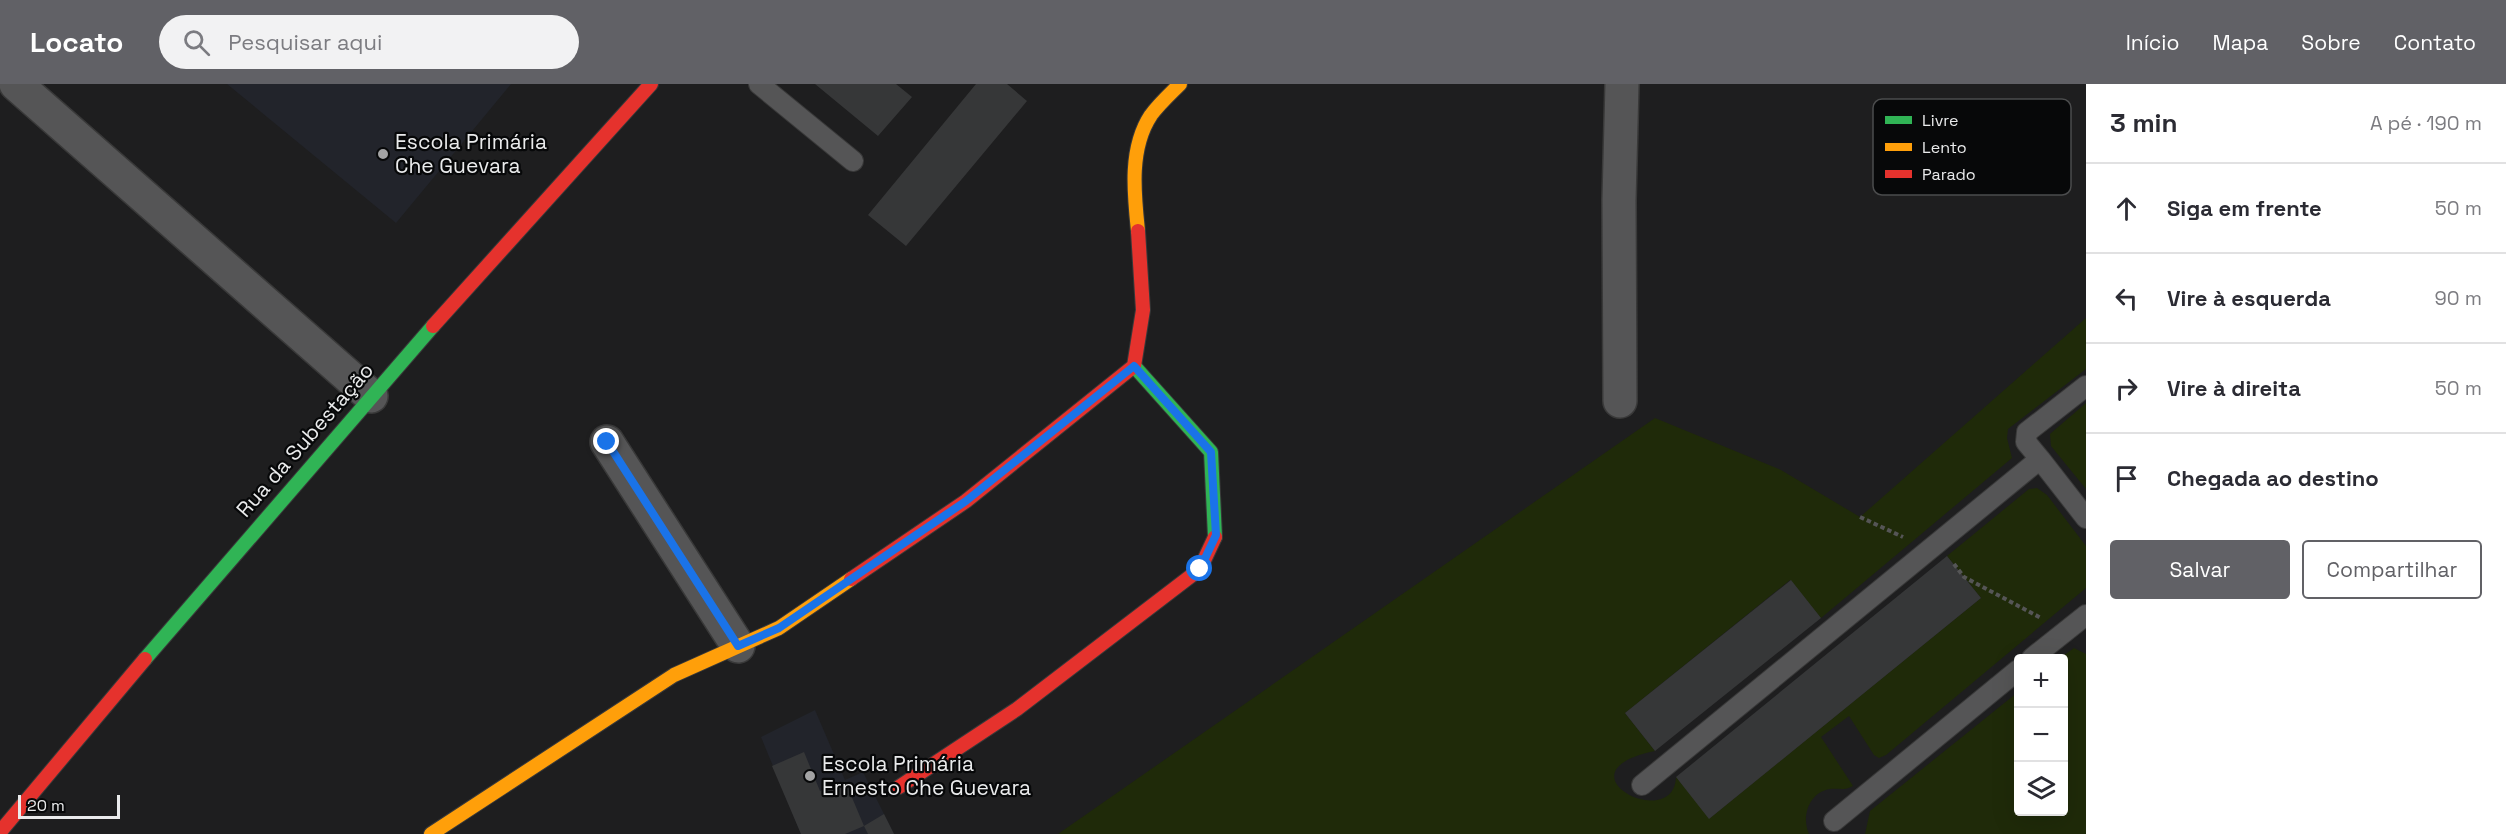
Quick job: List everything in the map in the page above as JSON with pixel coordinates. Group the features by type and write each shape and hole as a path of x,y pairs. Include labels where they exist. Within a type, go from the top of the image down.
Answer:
{"street":[{"path":"16,84 371,396"},
{"name":"Rua da Subestação","path":"0,832 158,642 371,396 651,84"},
{"path":"431,834 674,675 779,628 966,501 1134,366 1140,342 1143,302 1134,165 1147,121 1180,84"},
{"path":"1620,401 1619,200 1622,84"},
{"path":"899,787 1017,710 1200,569 1216,535 1211,452 1134,366"},
{"path":"607,442 738,646"}],"lane":[{"path":"759,84 853,161"},
{"path":"2086,386 2027,432 2026,442 2086,518"},
{"path":"1642,785 2040,459"},
{"path":"2037,654 2086,615"},
{"path":"1834,821 2014,674"}],"path":[{"path":"1860,517 1947,556 1964,577 2065,632"}],"shaded area":[{"name":"Escola Primária Che Guevara","path":"227,84 511,84 396,223"},
{"name":"Escola Primária Ernesto Che Guevara","path":"815,710 845,780 863,772 894,834 801,834 761,737"}],"green space":[{"path":"2086,318 2086,369 2008,429 2007,438 2012,458 1821,618 1790,580 1625,713 1655,751 1627,760 1615,772 1616,783 1626,793 1642,799 1658,800 1670,793 1676,777 1710,818 1981,598 1947,556 2029,489 2037,488 2047,495 2086,546 2086,588 1886,755 1879,758 1874,755 1849,716 1821,737 1853,786 1823,791 1812,800 1806,820 1809,834 1058,834 1655,418 1781,470 1860,517"},
{"path":"2086,403 2086,489 2051,446 2050,434"},
{"path":"2074,648 2086,654 2086,834 1865,834 1870,811 2014,695 2014,816 2068,816 2068,654 2066,654"}],"building":[{"path":"815,84 896,84 912,97 878,136"},
{"path":"976,84 1007,84 1027,101 906,246 868,215"},
{"path":"1947,556 1981,598 1709,819 1676,777"},
{"path":"1791,580 1821,618 1655,751 1625,713"},
{"path":"804,752 820,791 845,781 864,826 845,834 801,834 772,766"},
{"path":"884,814 894,834 868,834 864,826"}],"traffic: fast":[{"path":"145,659 433,326"},
{"path":"1134,366 1211,452 1215,537"}],"traffic: slow":[{"path":"1138,231 1135,171 1139,142 1151,115 1180,84"},
{"path":"431,834 674,675 779,628 851,579"}],"traffic: jam":[{"path":"433,326 651,84"},
{"path":"851,579 966,501 1134,366 1143,310 1138,231"},
{"path":"899,787 1017,709 1200,569 1215,537"},
{"path":"0,832 145,659"}],"place":[{"name":"Escola Primária Che Guevara","path":"383,154"},
{"name":"Escola Primária Ernesto Che Guevara","path":"810,776"}],"route":[{"path":"607,442 738,646 779,628 966,501 1134,366 1195,431 1211,452 1216,535 1200,569"}]}
